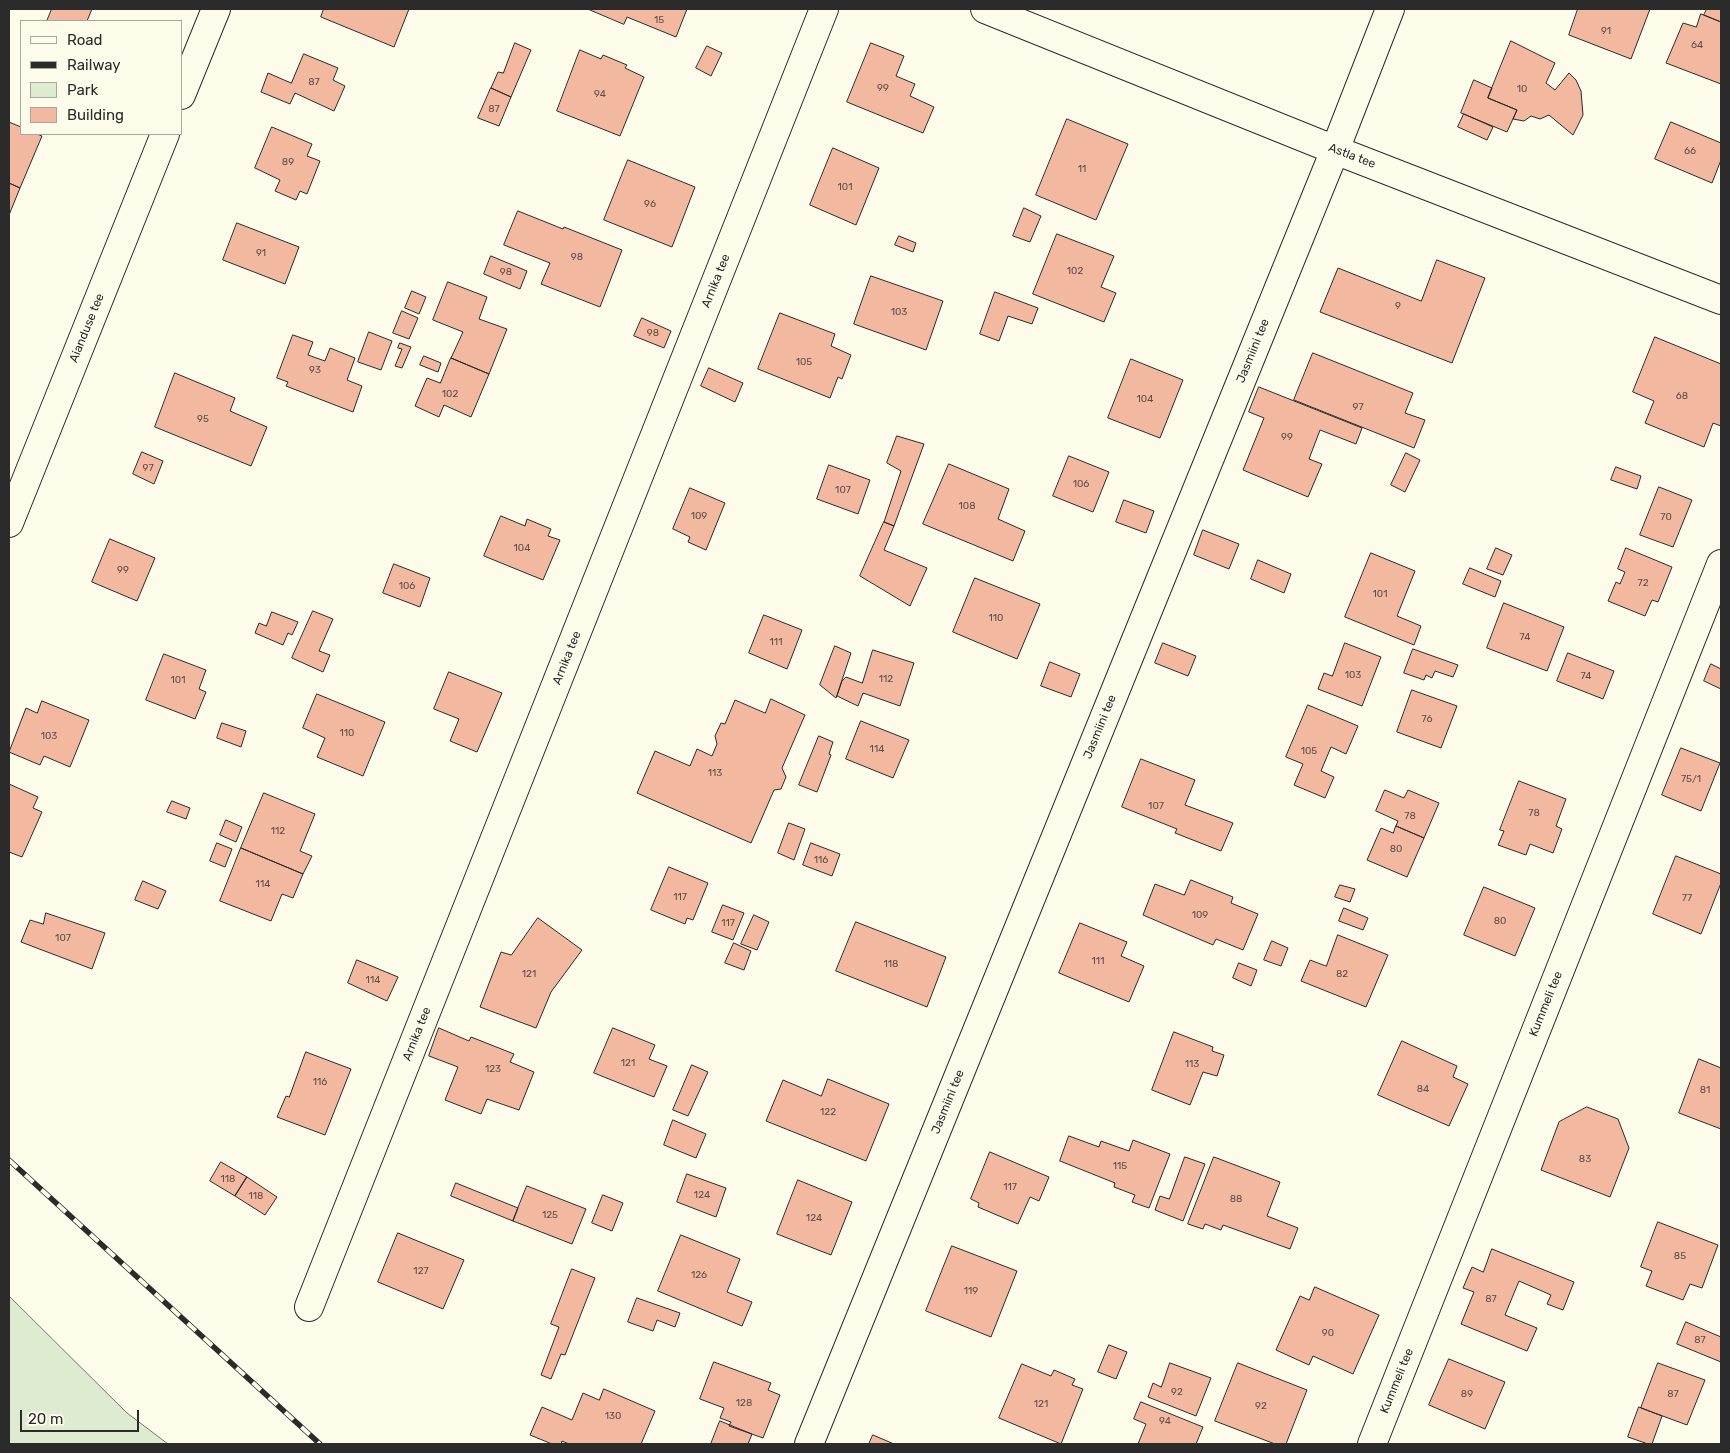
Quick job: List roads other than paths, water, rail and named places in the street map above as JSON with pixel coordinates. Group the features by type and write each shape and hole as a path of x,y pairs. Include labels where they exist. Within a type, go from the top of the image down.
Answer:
{"street":[{"path":"182,92 216,9"},
{"name":"Arnika tee","path":"309,1307 824,9"},
{"name":"Astla tee","path":"985,9 1335,150 1721,300"},
{"name":"Jasmiini tee","path":"809,1444 1335,150 1390,9"},
{"name":"Aianduse tee","path":"9,523 166,135"},
{"name":"Kummeli tee","path":"1372,1444 1721,564"}],"railway":[{"path":"9,1160 320,1444"}]}
